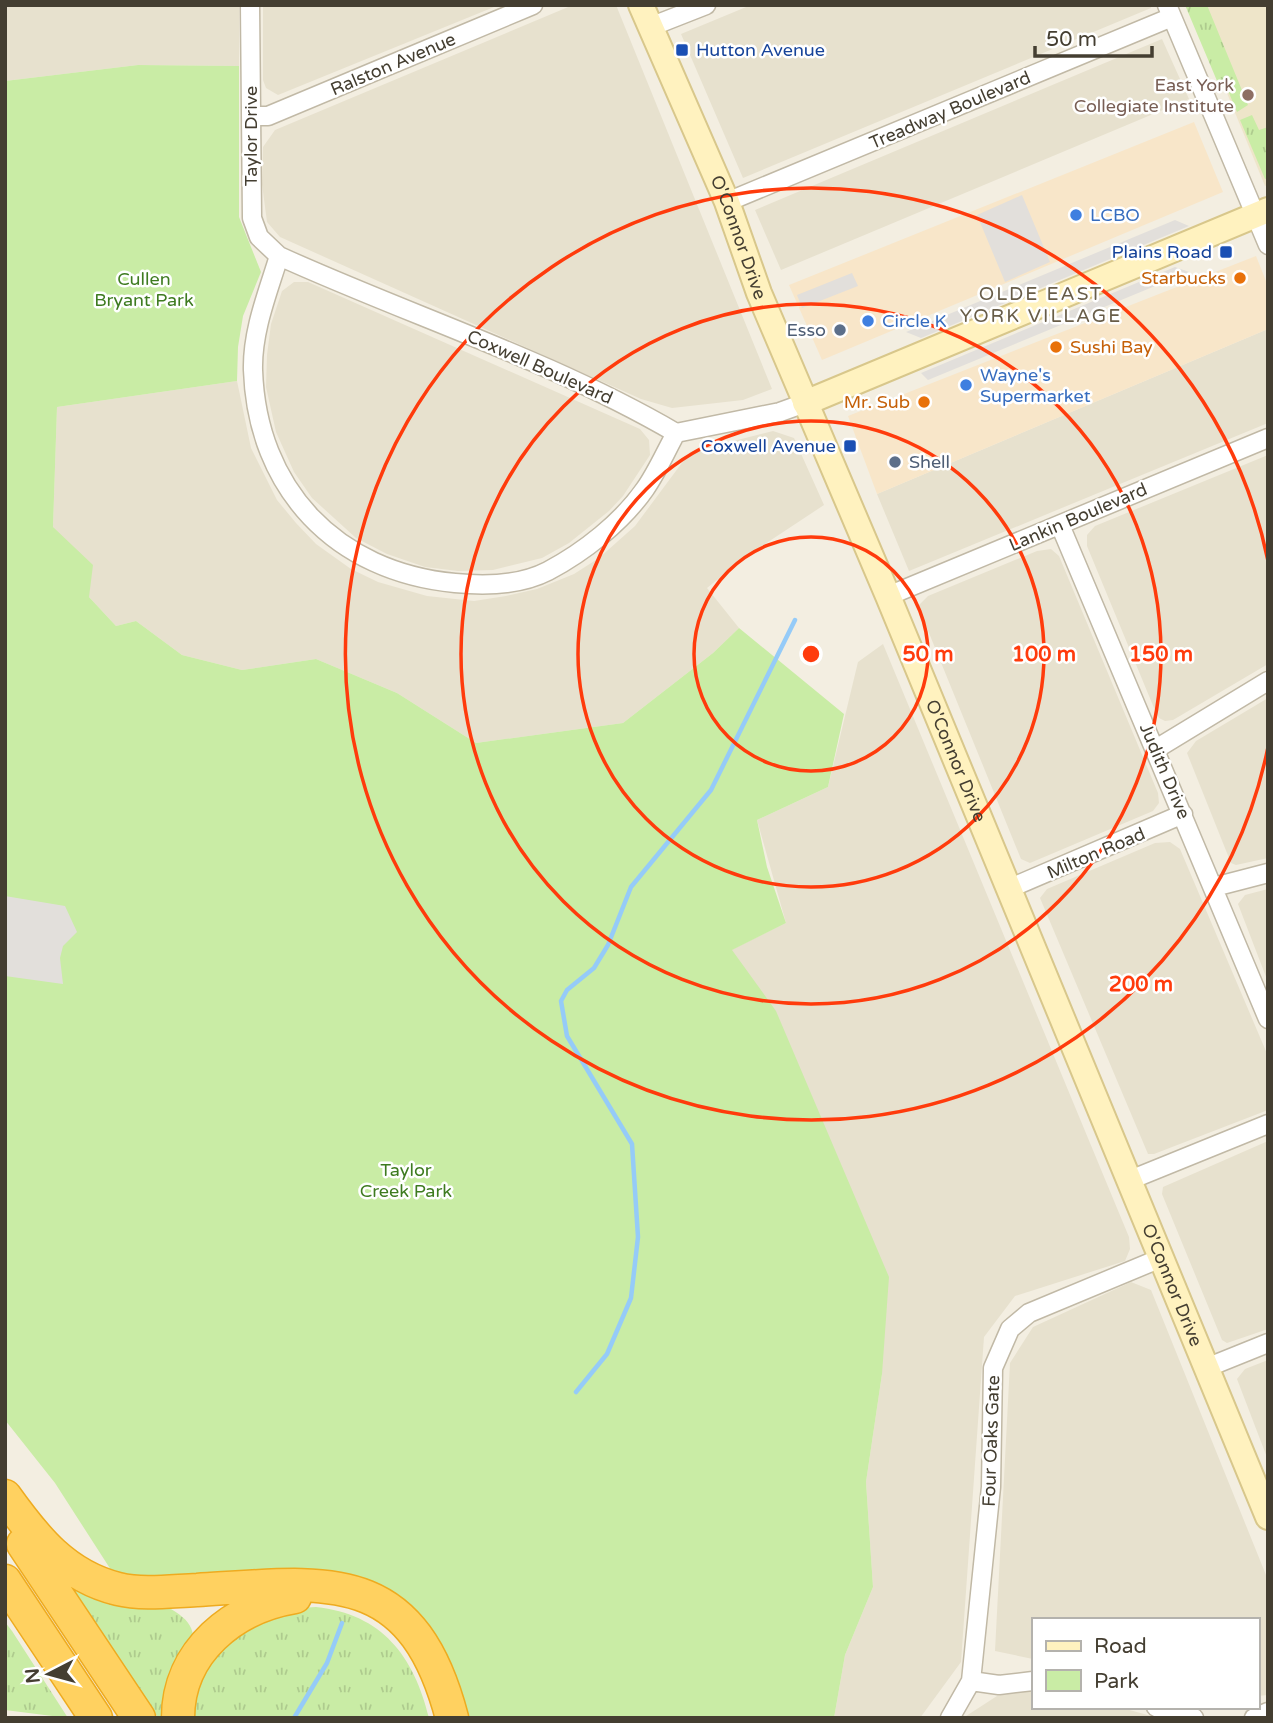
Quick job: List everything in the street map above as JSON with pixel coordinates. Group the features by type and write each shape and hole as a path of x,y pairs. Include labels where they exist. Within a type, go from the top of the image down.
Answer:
{"highway":[{"path":"5,1496 43,1547 65,1564 118,1589 149,1592 281,1583 315,1584 356,1592 397,1615 414,1630 439,1675 452,1718"},
{"path":"5,1518 139,1718"},
{"path":"5,1581 96,1718"},
{"path":"178,1718 191,1666 211,1637 231,1619 258,1605 317,1596 371,1613 401,1636 430,1684 439,1718"}],"main road":[{"name":"O'Connor Drive","path":"645,16 727,202 759,293 888,596 1268,1517"},
{"path":"805,403 1262,213"}],"street":[{"name":"Taylor Drive","path":"250,5 252,218 259,237 279,256"},
{"name":"Ralston Avenue","path":"251,116 268,116 533,5"},
{"path":"645,16 706,5"},
{"path":"1169,11 1262,213 1268,245"},
{"name":"Treadway Boulevard","path":"727,202 1169,11"},
{"path":"279,256 263,304 253,367 257,416 265,447 279,476 314,520 353,550 384,568 424,580 478,586 508,583 547,572 612,525 645,489 676,433 780,412 805,403"},
{"name":"Coxwell Boulevard","path":"279,256 509,352 631,407 676,433"},
{"name":"Lankin Boulevard","path":"888,596 1268,438"},
{"name":"Judith Drive","path":"1060,525 1268,1019"},
{"path":"1156,749 1268,681"},
{"name":"Milton Road","path":"1008,889 1183,814"},
{"path":"1214,887 1268,873"},
{"path":"1130,1180 1268,1124"},
{"name":"Four Oaks Gate","path":"950,1718 971,1681 991,1487 993,1368 1010,1329 1029,1313 1161,1258"},
{"path":"1206,1368 1268,1343"},
{"path":"971,1681 999,1685 1032,1681"},
{"path":"1163,1709 1194,1718"},
{"path":"1254,1718 1268,1713"}],"shaded area":[{"path":"5,5 239,5 239,66 138,65 5,81"},
{"path":"263,5 499,5 278,95 266,88 263,80"},
{"path":"573,5 616,5 772,389 743,400 672,408 641,399 280,237 267,222 262,184 263,147 275,130"},
{"path":"751,5 1150,5 1151,8 743,178 681,34"},
{"name":"East York Collegiate Institute","path":"1191,5 1268,5 1268,184 1265,186"},
{"path":"1162,39 1189,99 781,270 755,210"},
{"path":"1194,122 1223,192 822,360 789,285"},
{"path":"1022,195 1050,262 1005,282 977,215"},
{"path":"1175,220 1189,226 921,338 906,332"},
{"path":"1256,256 1268,286 1268,329 877,494 848,416"},
{"path":"1175,267 1189,272 928,380 921,373"},
{"path":"852,273 858,286 802,308 797,295"},
{"path":"294,282 308,282 640,429 649,440 650,455 623,496 609,511 569,543 542,558 493,570 458,571 425,567 387,554 356,538 312,498 294,472 276,432 266,387 267,355 271,324 282,291"},
{"path":"1268,329 1268,423 909,571 877,494"},
{"path":"237,381 251,448 277,500 296,523 316,544 351,569 378,582 427,596 474,601 537,589 574,574 599,558 635,526 690,452 773,431 794,438 824,505 744,558 707,588 739,628 713,653 623,723 476,743 397,693 316,659 242,670 182,655 136,621 116,626 89,597 53,527 57,407"},
{"path":"1268,455 1268,664 1173,720 1165,721 1159,718 1154,708 1087,546 1087,535 1095,526"},
{"path":"1051,549 1059,556 1158,793 1159,803 1153,811 1030,863 1021,859 918,606 928,596 1037,551"},
{"path":"883,644 1129,1237 1130,1249 1125,1261 1015,1296 984,1337 961,1662 920,1718 834,1718 845,1655 873,1587 866,1482 882,1374 731,950 786,923 757,820 828,787 858,662"},
{"path":"1268,698 1268,858 1236,865 1231,863 1187,753 1196,741"},
{"path":"1170,842 1180,849 1268,1056 1268,1110 1148,1154 1040,898 1047,889 1155,843"},
{"path":"1268,889 1268,982 1238,904 1245,895"},
{"path":"5,896 65,906 77,932 63,946 60,958 63,984 5,976"},
{"path":"1268,1141 1268,1329 1227,1343 1222,1340 1162,1194 1163,1187"},
{"path":"1131,1282 1151,1290 1268,1580 1268,1695 1259,1696 1259,1618 1032,1618 1032,1659 995,1651 1010,1363 1033,1327"},
{"path":"1268,1360 1268,1460 1237,1379 1245,1369"},
{"path":"1032,1689 1032,1709 1126,1709 1158,1718 963,1718 997,1696"}],"green space":[{"path":"1185,5 1207,5 1248,105 1237,112 1226,86 1220,88"},
{"name":"Taylor Creek Park","path":"138,65 239,66 239,217 261,272 243,316 238,347 237,381 57,407 53,527 93,565 89,597 116,626 136,621 182,655 242,670 316,659 397,693 476,743 623,723 713,653 739,628 844,714 828,787 757,820 767,867 786,923 732,950 776,1011 889,1277 882,1374 866,1482 873,1587 845,1655 834,1718 462,1718 411,1610 180,1579 128,1575 111,1570 55,1483 5,1420 5,81"},
{"path":"1252,115 1259,130 1268,127 1268,178 1265,179 1240,120"},
{"path":"60,1577 137,1595 176,1612 188,1622 193,1635 192,1642 165,1718 159,1718 150,1708"},
{"path":"316,1607 339,1611 359,1619 392,1642 414,1675 429,1718 193,1718 197,1694 205,1673 217,1654 232,1638 270,1616"},
{"path":"5,1622 12,1631 68,1718 5,1710"}],"waterway":[{"path":"576,1392 607,1354 631,1298 638,1237 632,1144 567,1036 561,1001 567,990 594,968 608,945 631,887 711,790 795,620"},
{"path":"294,1718 327,1663 342,1623"}],"place":[{"name":"Hutton Avenue","path":"682,50"},
{"name":"East York Collegiate Institute","path":"1248,95"},
{"name":"LCBO","path":"1076,215"},
{"name":"Plains Road","path":"1226,252"},
{"name":"Starbucks","path":"1240,278"},
{"name":"Circle K","path":"868,321"},
{"name":"Esso","path":"840,330"},
{"name":"Sushi Bay","path":"1056,347"},
{"name":"Wayne's Supermarket","path":"966,385"},
{"name":"Mr. Sub","path":"924,402"},
{"name":"Coxwell Avenue","path":"850,446"},
{"name":"Shell","path":"895,462"}],"district":[{"name":"OLDE EAST YORK VILLAGE","path":"1041,304"}],"park label":[{"name":"Cullen Bryant Park","path":"144,289"}]}
